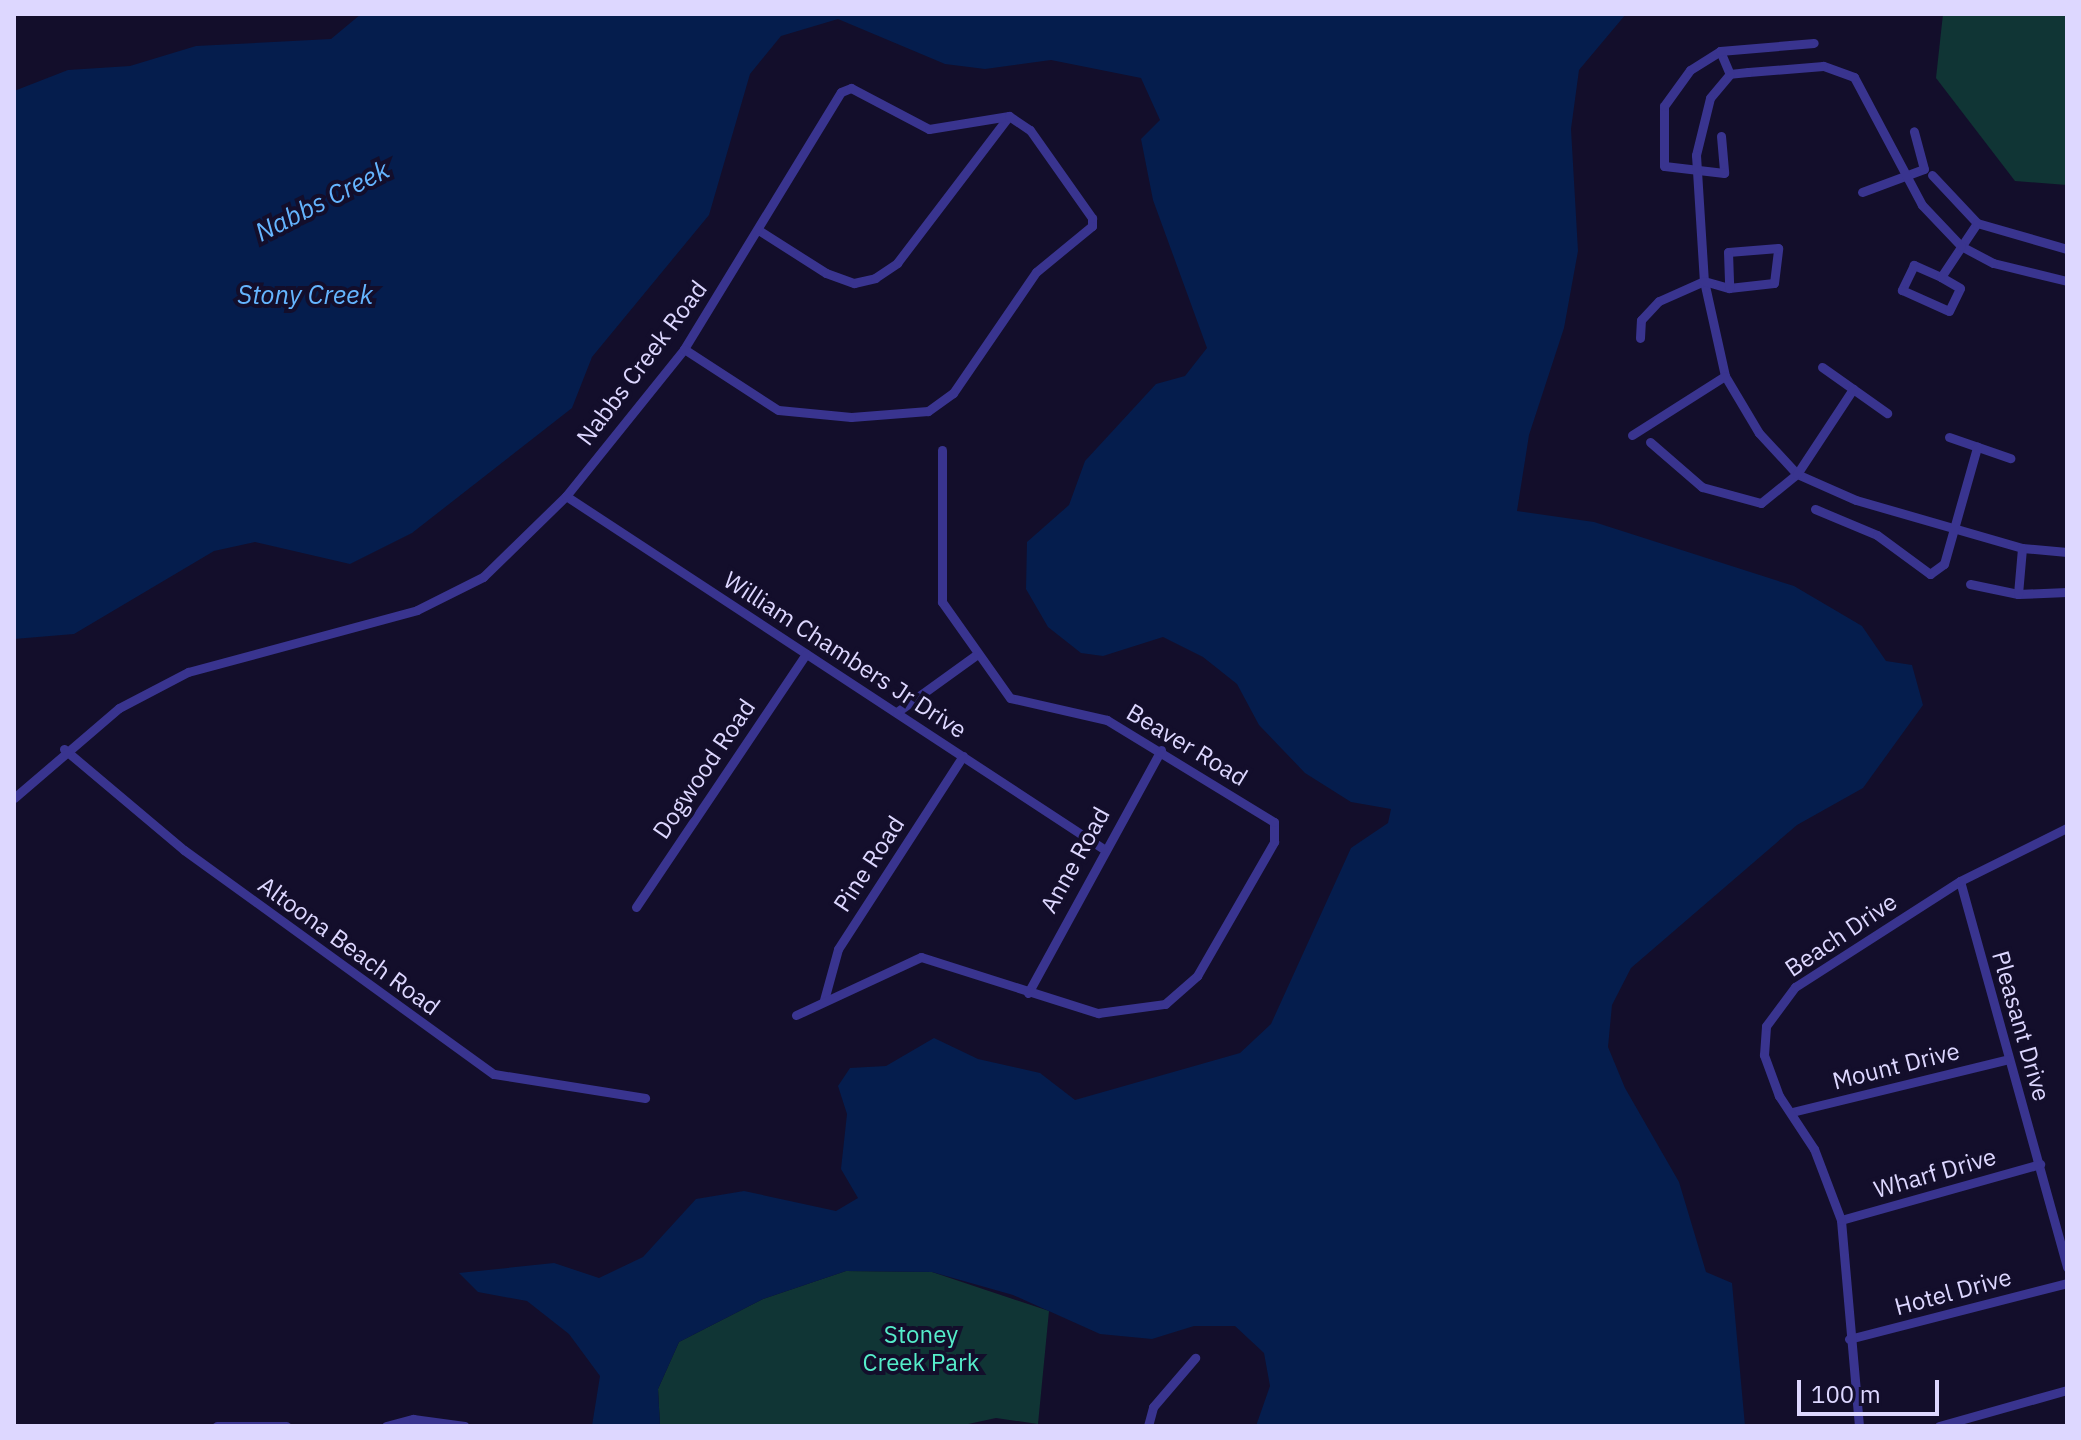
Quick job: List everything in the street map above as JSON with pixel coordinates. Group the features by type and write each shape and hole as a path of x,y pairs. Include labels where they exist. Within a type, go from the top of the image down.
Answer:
{"street":[{"path":"1721,136 1724,173 1697,174 1664,166 1658,137 1664,106 1690,70 1720,51 1814,43"},
{"path":"1720,51 1730,74"},
{"path":"1730,74 1823,66 1854,77 1907,179 1961,246 1993,263 2067,281"},
{"path":"1730,74 1703,115 1697,174 1704,281 1725,376 1759,433 1797,474 1954,530 2022,548 2067,552"},
{"name":"Nabbs Creek Road","path":"14,798 64,749 119,708 188,672 417,610 483,577 566,496 684,349 760,231 770,201 841,92 851,88 929,129 1009,116"},
{"path":"684,349 778,410 851,417 928,411 953,393 1036,272 1092,226 1030,130 1009,116 897,263 875,278 854,283 826,273 760,231"},
{"path":"1862,192 1907,179 1924,169 1914,131"},
{"path":"1932,175 1977,223 2067,249"},
{"path":"1941,277 1977,223"},
{"path":"1640,338 1641,320 1659,301 1704,281 1729,288 1774,283 1778,248 1728,252 1729,288"},
{"path":"1914,265 1941,277 1960,288 1949,311 1902,290 1914,265"},
{"path":"1822,367 1887,413"},
{"path":"1632,435 1725,376"},
{"path":"1650,442 1702,487 1726,498 1761,503 1797,474 1853,389"},
{"path":"1949,437 2010,458"},
{"path":"1815,509 1877,535 1930,574 1944,564 1977,447"},
{"name":"Beaver Road","path":"942,450 942,602 976,655 1010,698 1107,720 1161,750 1274,822 1267,856 1180,994 1129,1013 1098,1013 1028,993"},
{"name":"William Chambers Jr Drive","path":"566,496 1102,848"},
{"path":"2018,594 2022,548"},
{"path":"1970,584 2018,594 2067,592"},
{"name":"Dogwood Road","path":"636,907 806,654"},
{"path":"897,712 976,655"},
{"name":"Altoona Beach Road","path":"64,749 184,850 494,1074 645,1098"},
{"name":"Anne Road","path":"1028,993 1102,848 1161,750"},
{"name":"Pine Road","path":"824,1000 838,949 963,756"},
{"name":"Beach Drive","path":"1859,1426 1841,1220 1764,1055 1777,1005 1960,881 2067,828"},
{"name":"Pleasant Drive","path":"1960,881 2067,1267"},
{"path":"796,1015 921,957 1028,993"},
{"name":"Mount Drive","path":"1792,1112 2009,1059"},
{"name":"Wharf Drive","path":"1841,1220 2040,1164"},
{"path":"2056,1228 2067,1225"},
{"name":"Hotel Drive","path":"1849,1339 2067,1283"},
{"path":"1148,1426 1153,1407 1195,1358"},
{"path":"1939,1426 2067,1390"},
{"path":"386,1426 413,1419 465,1426"},
{"path":"217,1426 286,1426"}],"green space":[{"path":"1943,14 2067,14 2067,185 2015,181 1936,78"},
{"name":"Stoney Creek Park","path":"846,1271 932,1272 1049,1311 1038,1424 996,1418 959,1426 660,1426 658,1389 679,1342 763,1299"}],"water":[{"name":"Stony Creek","path":"361,14 1626,14 1579,70 1571,129 1578,251 1564,328 1529,435 1517,511 1594,522 1794,586 1862,626 1886,661 1912,665 1923,705 1863,788 1797,825 1631,968 1612,1005 1608,1047 1625,1088 1679,1182 1706,1272 1732,1283 1745,1426 1256,1426 1270,1386 1264,1353 1235,1326 1194,1326 1152,1339 1100,1334 1013,1295 932,1272 846,1271 763,1299 679,1342 658,1389 660,1426 592,1426 600,1376 569,1334 527,1301 478,1292 459,1273 554,1263 599,1278 643,1257 696,1199 744,1191 836,1211 858,1198 841,1169 847,1114 838,1086 850,1068 886,1066 934,1038 978,1059 1040,1073 1075,1100 1240,1053 1271,1024 1351,848 1388,823 1391,809 1351,802 1305,773 1259,725 1237,684 1203,657 1163,637 1103,656 1081,653 1048,627 1026,589 1027,542 1069,505 1085,461 1156,384 1185,376 1207,348 1153,200 1141,139 1160,120 1141,78 1051,60 985,69 945,64 838,19 781,36 750,74 709,215 592,357 572,408 412,533 350,564 255,542 214,551 74,634 14,639 14,91 68,70 130,66 196,46 331,39"}],"water label":[{"name":"Nabbs Creek","path":"322,201"}]}
